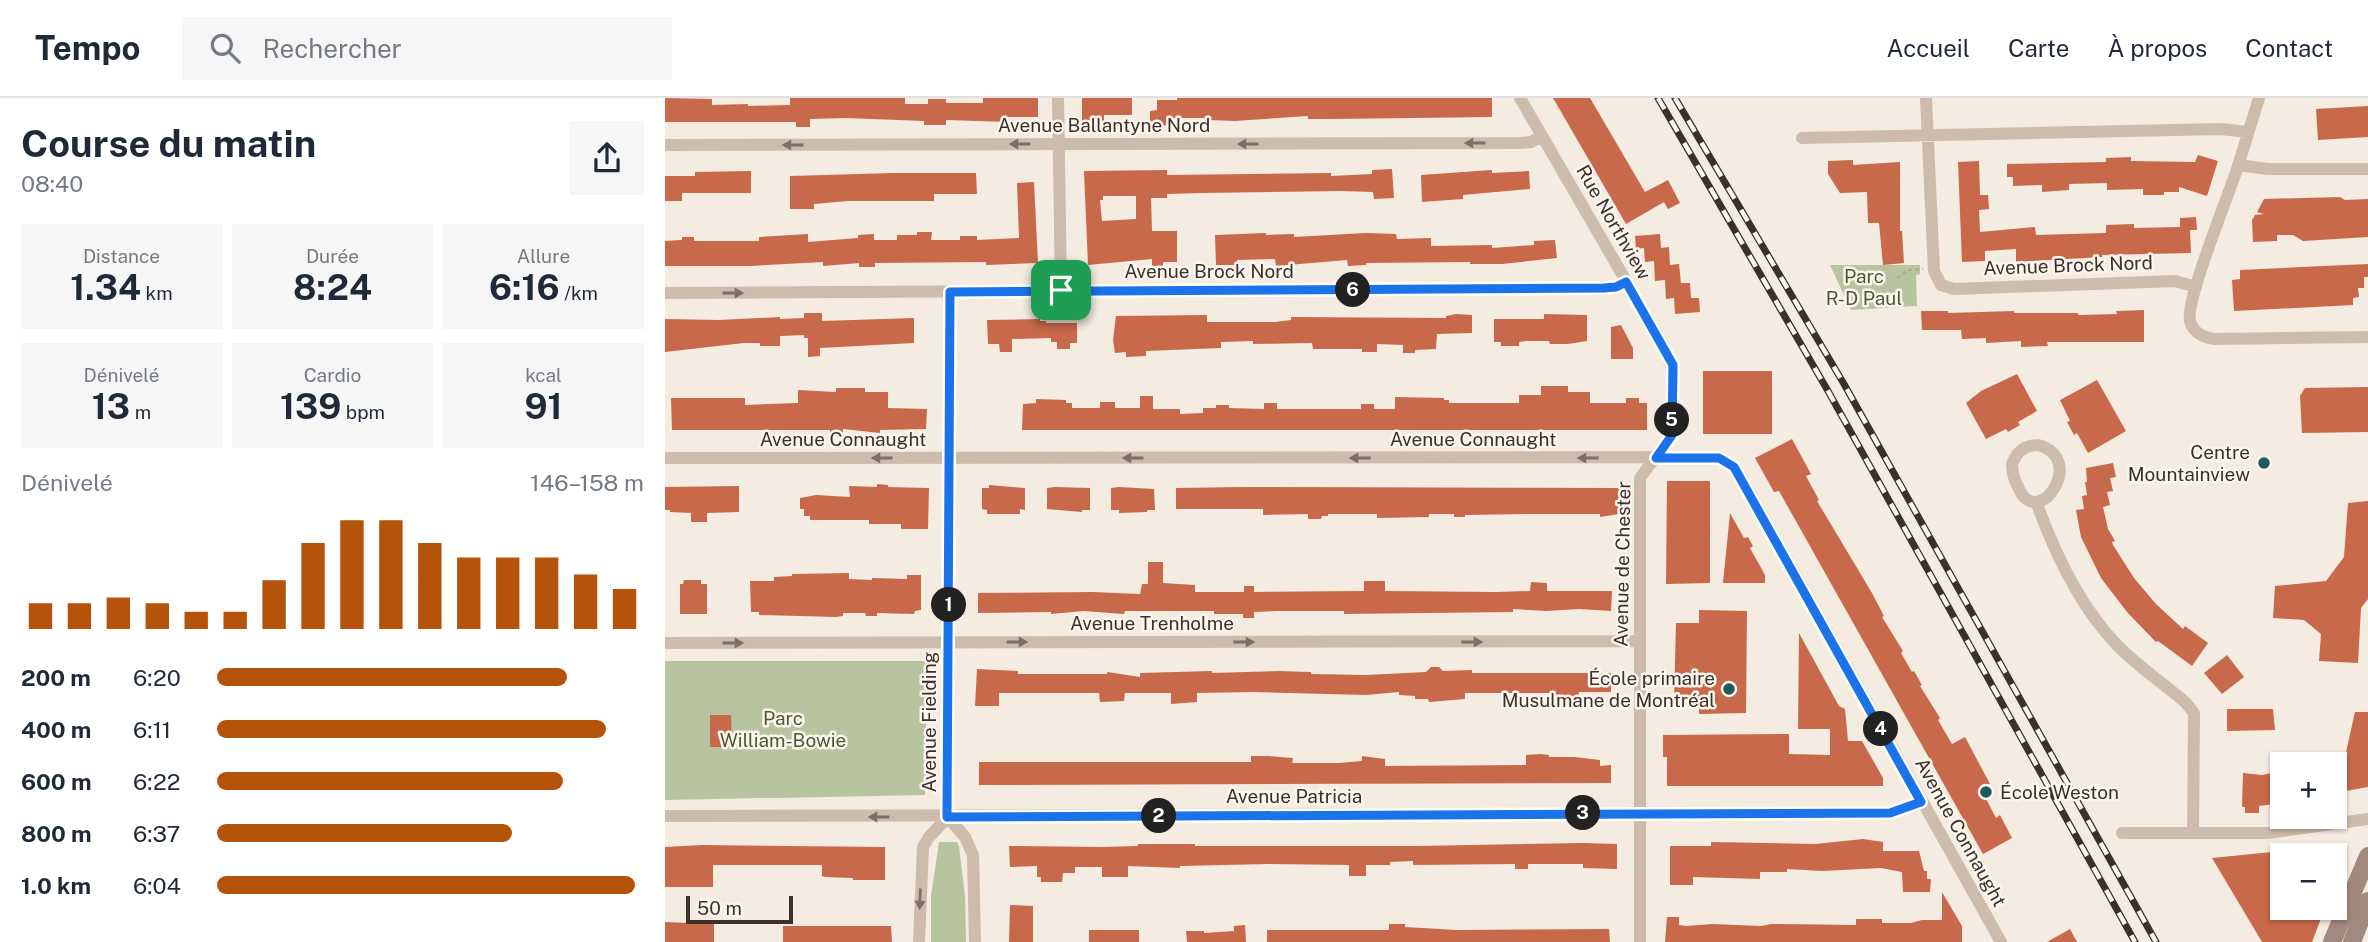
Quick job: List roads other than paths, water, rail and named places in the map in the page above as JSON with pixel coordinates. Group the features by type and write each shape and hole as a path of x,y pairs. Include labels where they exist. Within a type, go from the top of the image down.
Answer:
{"main road":[{"path":"2332,942 2368,856"},
{"path":"2352,942 2368,901"}],"street":[{"path":"1058,98 1061,290"},
{"name":"Rue Northview","path":"1520,98 1673,365"},
{"path":"1926,98 1928,135"},
{"path":"2259,98 2196,287 2189,314 2191,323 2203,337 2214,339 2368,337"},
{"path":"1802,138 2221,129 2248,132"},
{"name":"Avenue Brock Nord","path":"1928,135 1934,268 1941,285 1954,289 2175,281 2196,287"},
{"name":"Avenue Ballantyne Nord","path":"665,145 1520,143 1531,142 1542,136"},
{"path":"2238,165 2268,169 2368,169"},
{"name":"Avenue Brock Nord","path":"665,293 1604,288 1616,287 1626,282"},
{"name":"Avenue Fielding","path":"919,942 923,846 947,817 950,292"},
{"name":"Avenue de Chester","path":"1640,942 1640,478 1672,435 1673,365"},
{"path":"2038,444 2051,450 2060,468 2060,475 2053,490 2037,504 2026,501 2022,495 2014,479 2012,464 2019,451 2038,444"},
{"name":"Avenue Connaught","path":"665,458 1719,458 1734,467 2001,942"},
{"path":"2037,504 2063,566 2095,618 2117,645 2186,703 2193,713 2193,833"},
{"name":"Avenue Trenholme","path":"665,643 1639,641"},
{"name":"Avenue Patricia","path":"665,816 1890,813 1921,802"},
{"name":"Avenue Fielding","path":"947,817 965,837 973,855 975,942"},
{"path":"2122,833 2268,833 2368,819"}],"railway":[{"path":"1658,98 1828,391 2135,942"},
{"path":"1675,98 1844,384 2156,942"}],"place":[{"name":"Centre Mountainview","path":"2264,463"},
{"name":"École primaire Musulmane de Montréal","path":"1729,689"},
{"name":"École Weston","path":"1986,792"}],"park label":[{"name":"Parc R-D Paul","path":"1864,287"},
{"name":"Parc William-Bowie","path":"783,729"}]}
